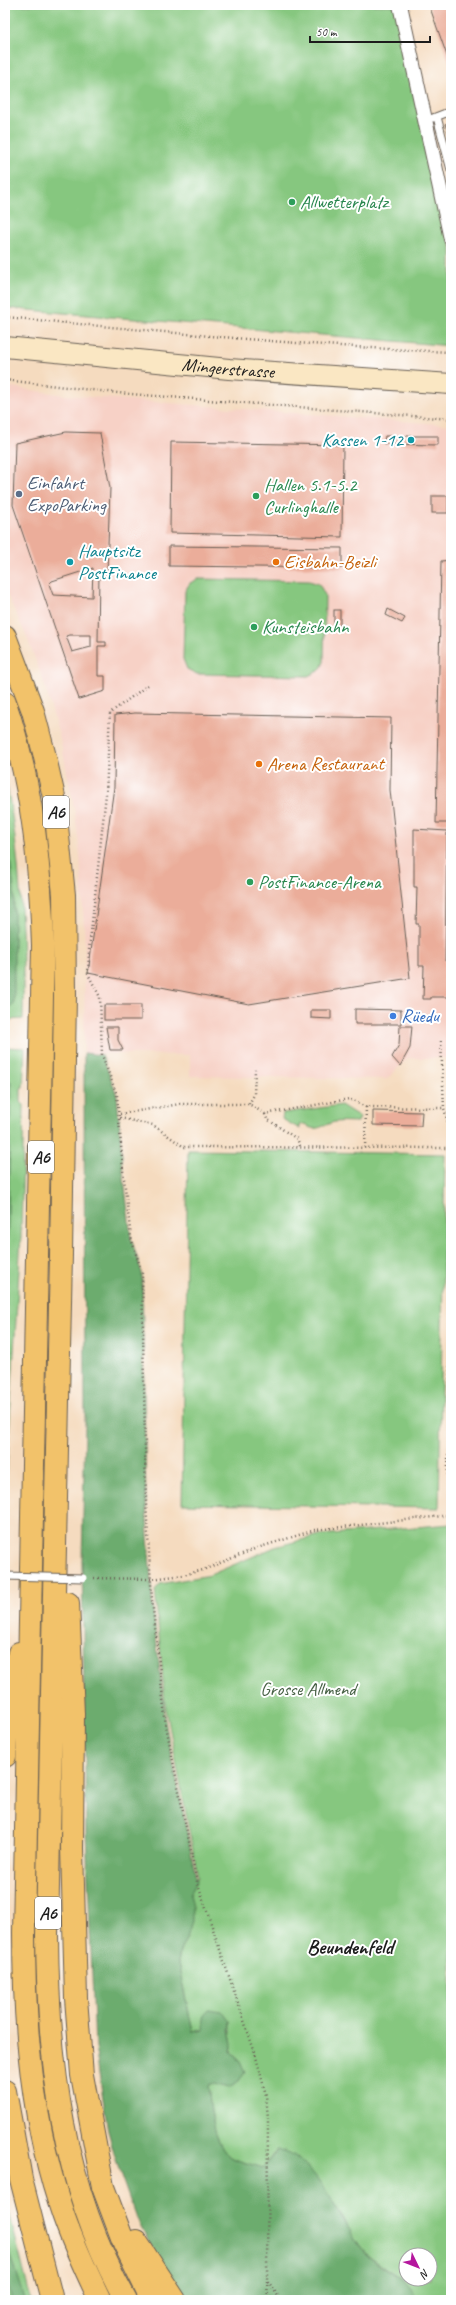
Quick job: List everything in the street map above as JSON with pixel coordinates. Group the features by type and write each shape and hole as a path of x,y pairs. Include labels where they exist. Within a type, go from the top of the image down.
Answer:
{"highway":[{"name":"A6","path":"5,636 30,704 44,753 55,804 64,895 65,988 47,1935 51,2046 58,2101 73,2169 102,2249 126,2300"},
{"name":"A6","path":"5,703 22,761 30,803 38,859 43,945 32,1583 24,1933 28,2049 41,2134 51,2176 75,2245 100,2300"},
{"path":"56,1513 68,1606 73,1714 72,1848 78,2031 85,2095 98,2152 103,2187 124,2243 152,2300"},
{"path":"5,1756 7,1721 32,1583"},
{"path":"5,2092 20,2179 52,2300"},
{"path":"98,2152 135,2238 175,2300"}],"main road":[{"name":"Mingerstrasse","path":"5,347 229,369 451,384"}],"street":[{"path":"400,5 431,118 451,239"}],"lane":[{"path":"451,112 431,118 451,170"},
{"path":"5,1576 83,1578"}],"path":[{"path":"5,317 354,348 451,352"},
{"path":"5,380 118,393 451,419"},
{"path":"148,685 110,713 106,794 89,950 88,974 100,997 102,1054 114,1084 120,1114 123,1170 131,1238 142,1273 146,1503 152,1579 152,1600 166,1726 197,1882 255,2053 266,2095 268,2118 268,2300"},
{"path":"441,1041 444,1108 451,1136"},
{"path":"249,1104 254,1095 255,1069"},
{"path":"265,1114 349,1099 366,1107 444,1108"},
{"path":"120,1114 180,1104 249,1104 265,1114 267,1119 297,1139 301,1148"},
{"path":"364,1148 366,1107"},
{"path":"120,1118 153,1125 184,1147 451,1148"},
{"path":"83,1578 152,1579 183,1575 203,1570 257,1548 315,1530 449,1515 451,1300"},
{"path":"268,2280 281,2300"}],"shaded area":[{"path":"5,386 64,395 451,425 451,1058 408,1058 387,1079 190,1076 190,1055 84,1053 85,946 80,854 75,812 62,747 45,685 26,635 5,590"}],"green space":[{"path":"5,5 398,5 451,247 451,346 5,308"},
{"name":"Kunsteisbahn","path":"198,579 309,581 319,584 325,595 324,662 320,670 308,676 197,674 187,669 183,659 185,591 190,583"},
{"path":"5,775 15,836 18,866 22,927 23,988 23,1019 7,1020"},
{"path":"5,822 14,890 14,1004 5,1010"},
{"path":"5,1047 25,1048 23,1087 21,1088 21,1102 24,1105 21,1237 5,1501"},
{"path":"84,1053 102,1055 117,1095 123,1170 131,1238 142,1273 146,1503 152,1600 166,1726 197,1882 190,1894 192,1903 192,1921 187,1937 180,1951 178,1963 193,2032 204,2030 203,2018 209,2009 222,2011 230,2022 229,2031 232,2043 231,2053 240,2061 245,2072 239,2082 229,2088 214,2084 208,2086 213,2122 219,2142 223,2149 228,2155 240,2161 263,2168 278,2149 293,2155 318,2179 357,2242 367,2255 398,2277 398,2287 408,2287 417,2297 424,2300 189,2300 157,2257 135,2215 119,2170 108,2131 95,2047 86,1833 82,1561 85,1425"},
{"path":"5,1075 11,1082 5,1358"},
{"path":"341,1105 360,1117 358,1122 335,1122 320,1128 312,1128 305,1124 299,1125 300,1129 282,1119 283,1113"},
{"path":"188,1150 445,1154 439,1508 182,1504"},
{"name":"Grosse Allmend","path":"451,1524 451,2299 424,2300 416,2298 408,2287 438,2287 438,2247 398,2247 398,2277 368,2256 351,2234 344,2219 320,2183 277,2149 263,2168 245,2163 228,2155 219,2142 213,2122 208,2086 240,2061 231,2053 230,2022 193,2032 178,1963 180,1951 187,1937 192,1903 189,1894 198,1877 165,1704 155,1590 160,1584 210,1575 275,1547 320,1535"},
{"path":"5,2196 31,2300 5,2300"},
{"path":"5,2236 25,2300 12,2300 5,2275"}],"building":[{"path":"429,5 451,5 451,67"},
{"path":"451,122 451,141 445,124"},
{"path":"66,432 100,433 110,488 107,573 99,573 98,642 106,642 106,646 98,646 98,676 105,676 105,691 79,699 13,505 15,443","holes":["93,568 92,597 53,595 49,584 52,581","91,635 91,647 72,652 66,636"]},
{"name":"Kassen 1-12","path":"385,436 438,436 438,445 384,444"},
{"name":"Hallen 5.1-5.2 Curlinghalle","path":"171,442 343,445 342,537 170,533"},
{"path":"432,496 448,496 448,513 432,513"},
{"path":"169,546 342,548 342,568 169,566"},
{"path":"451,560 451,823 436,823 441,561"},
{"path":"388,609 405,618 402,623 386,615"},
{"path":"334,610 340,610 340,626 334,626"},
{"name":"PostFinance-Arena","path":"135,713 391,718 390,790 410,978 249,1004 88,973 114,787 115,715"},
{"path":"414,829 447,831 445,961 450,961 450,997 431,997 431,999 423,999 424,966 419,966 419,924 416,924 417,887 414,887"},
{"path":"104,1005 141,1005 141,1020 104,1020"},
{"path":"355,1009 401,1010 401,1024 355,1024"},
{"path":"311,1010 331,1010 331,1019 311,1018"},
{"path":"400,1026 412,1026 410,1048 400,1066 392,1057 399,1045"},
{"path":"106,1027 118,1027 118,1040 123,1050 110,1050"},
{"path":"373,1111 422,1112 421,1126 373,1125"}],"place":[{"name":"Allwetterplatz","path":"292,202"},
{"name":"Kassen 1-12","path":"411,440"},
{"name":"Einfahrt ExpoParking","path":"19,494"},
{"name":"Hallen 5.1-5.2 Curlinghalle","path":"256,496"},
{"name":"Hauptsitz PostFinance","path":"70,562"},
{"name":"Eisbahn-Beizli","path":"276,562"},
{"name":"Kunsteisbahn","path":"254,627"},
{"name":"Arena Restaurant","path":"259,764"},
{"name":"PostFinance-Arena","path":"250,882"},
{"name":"Rüedu","path":"393,1016"}],"district":[{"name":"Beundenfeld","path":"350,1947"}]}
